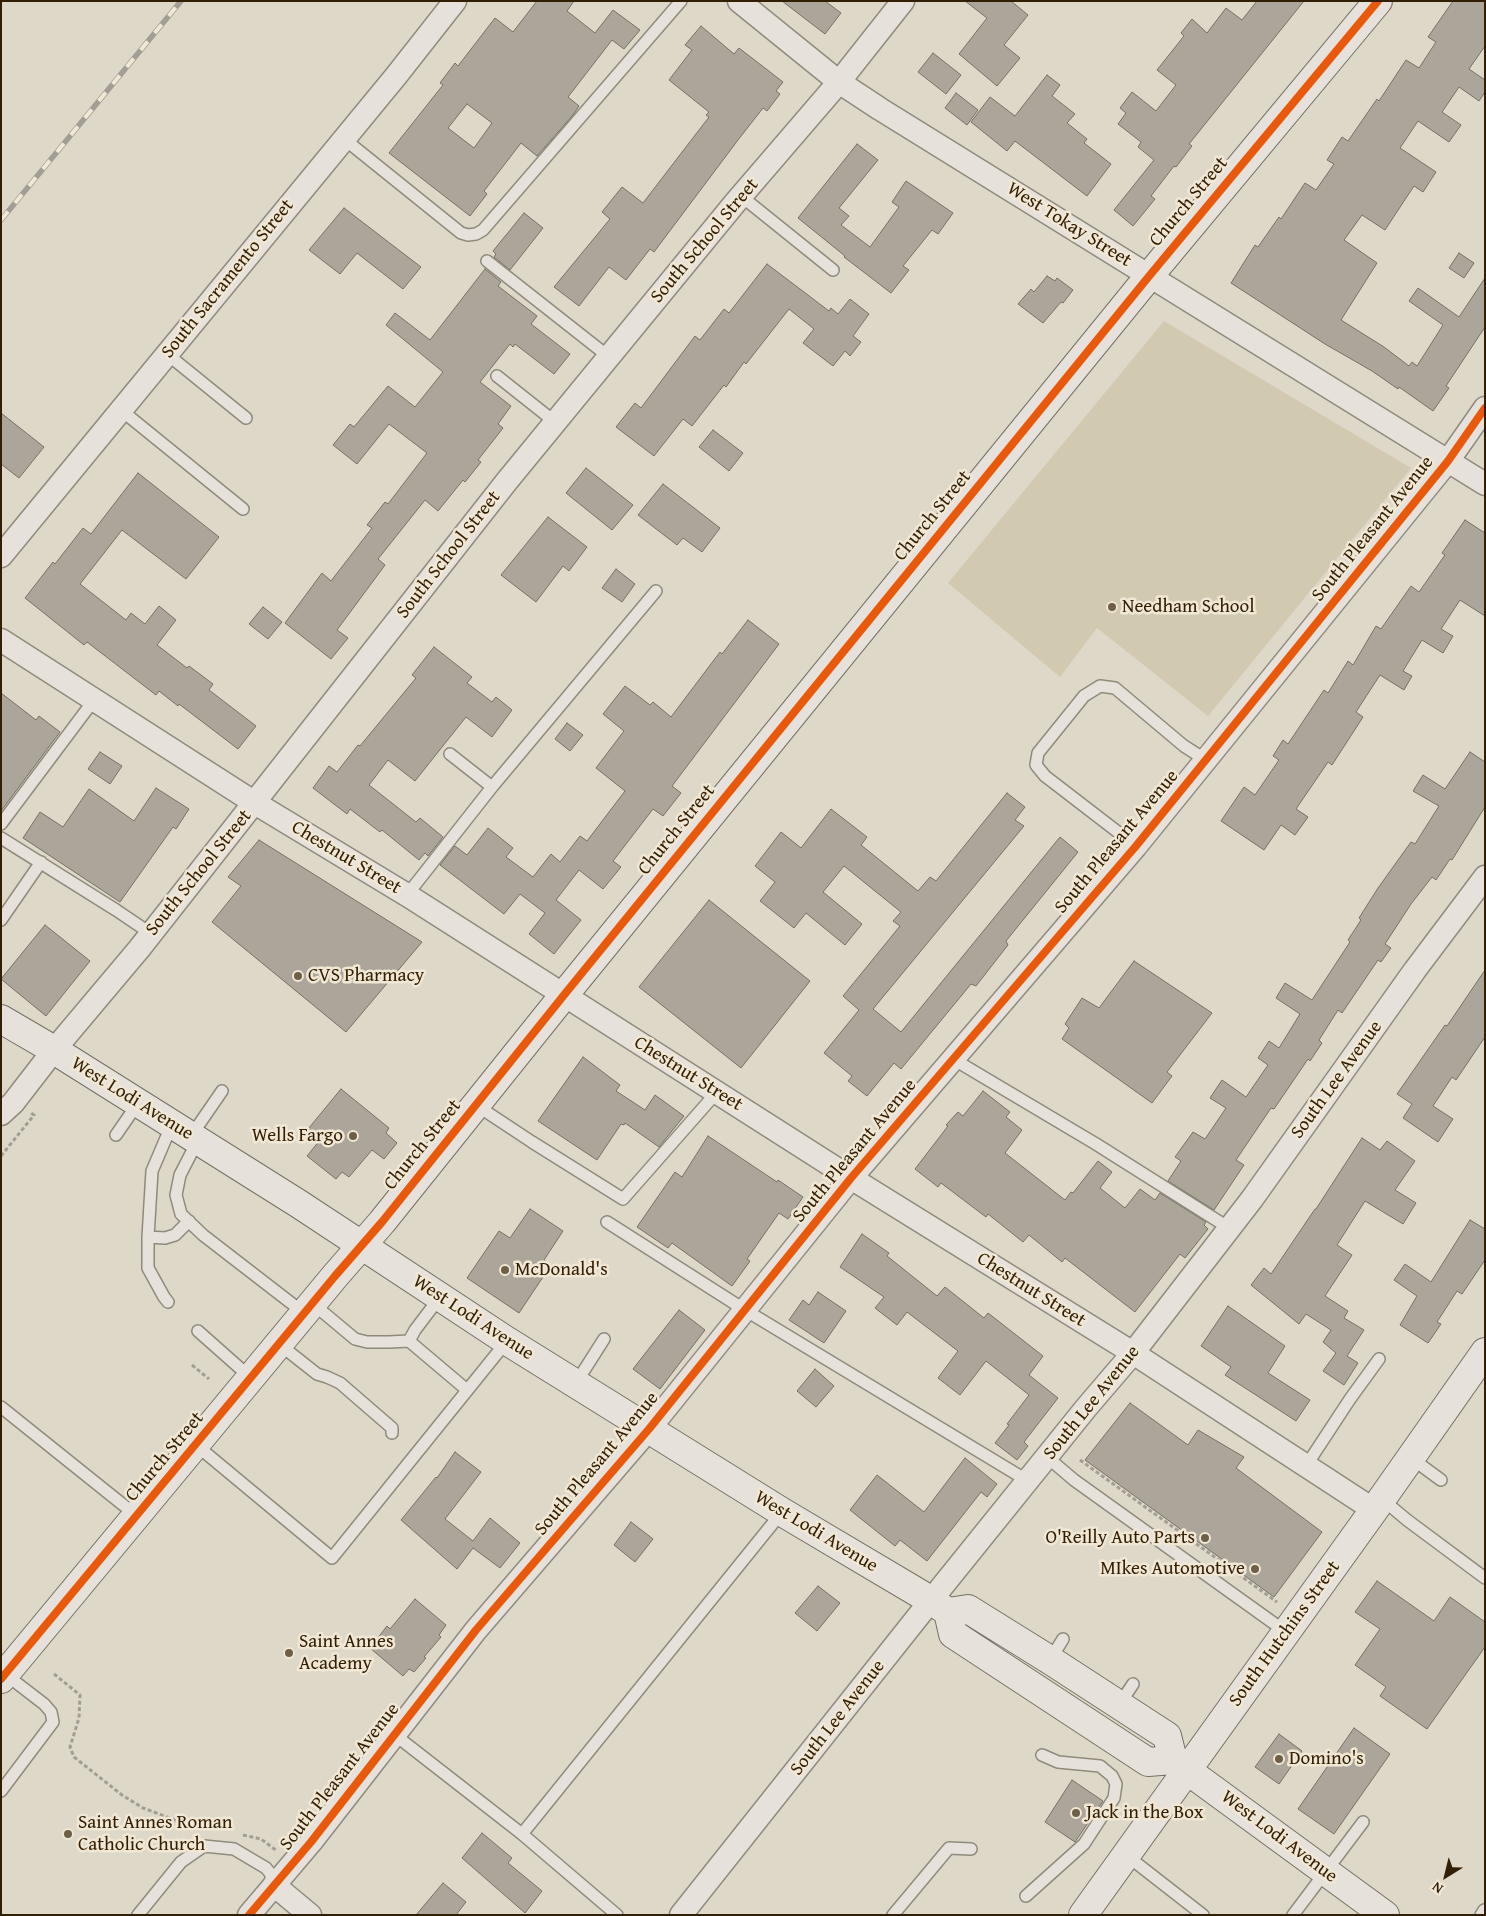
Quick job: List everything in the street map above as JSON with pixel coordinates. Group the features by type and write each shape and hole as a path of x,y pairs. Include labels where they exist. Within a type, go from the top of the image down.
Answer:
{"main road":[{"name":"Church Street","path":"4,1672 196,1446 308,1308 362,1245 1150,275 1378,1"},
{"name":"West Lodi Avenue","path":"1,1019 187,1133 576,1384 782,1512 940,1607"},
{"name":"South Hutchins Street","path":"1083,1915 1126,1855 1181,1764 1286,1632 1485,1352"},
{"path":"940,1607 968,1609 1056,1649 1126,1694 1167,1736 1181,1764 1148,1762 953,1634 940,1607"},
{"name":"West Lodi Avenue","path":"1181,1764 1384,1915"}],"street":[{"name":"South Sacramento Street","path":"1,556 455,1"},
{"name":"West Tokay Street","path":"740,1 839,82 880,109 1485,484"},
{"name":"South School Street","path":"1,1114 13,1103 26,1083 139,949 507,481 741,196 839,82 903,1"},
{"name":"South Pleasant Avenue","path":"249,1915 311,1842 476,1630 649,1429 852,1178 1136,846 1448,462 1485,408"},
{"name":"Chestnut Street","path":"1,640 852,1178 1133,1353 1306,1466 1378,1505"},
{"name":"South Lee Avenue","path":"681,1915 940,1607 1028,1481 1133,1353 1229,1228 1415,970 1485,877"},
{"path":"274,1885 310,1915"}],"lane":[{"path":"344,138 461,233 468,235 476,234 483,230 681,1"},
{"path":"741,196 833,270"},
{"path":"487,261 609,357"},
{"path":"167,354 246,418"},
{"path":"496,376 555,422"},
{"path":"121,410 243,509"},
{"path":"407,895 492,787 656,591"},
{"path":"1136,846 1045,776 1036,764 1038,753 1084,696 1100,686 1115,688 1184,746 1206,760"},
{"path":"1,824 94,700"},
{"path":"450,754 492,787"},
{"path":"1,838 150,933"},
{"path":"1,920 41,862"},
{"path":"953,1059 1096,1144 1229,1228"},
{"path":"168,1302 148,1268 152,1171 222,1091"},
{"path":"476,1105 623,1199 717,1092"},
{"path":"116,1135 138,1103"},
{"path":"187,1133 176,1195 181,1214 203,1235 355,1339 368,1342 408,1342 468,1390"},
{"path":"148,1237 165,1238 175,1235 189,1221"},
{"path":"607,1222 745,1310 1028,1481"},
{"path":"408,1342 440,1297"},
{"path":"198,1331 251,1378"},
{"path":"576,1384 604,1339"},
{"path":"196,1446 332,1558 508,1341"},
{"path":"279,1344 316,1374 327,1376 340,1383 392,1428 392,1433"},
{"path":"1306,1466 1379,1359"},
{"path":"1,1407 136,1516"},
{"path":"1047,1457 1074,1480 1286,1632"},
{"path":"1410,1458 1441,1480"},
{"path":"1378,1505 1407,1520 1485,1578"},
{"path":"522,1834 782,1512"},
{"path":"1,1791 52,1722 51,1712 44,1704 4,1672"},
{"path":"395,1735 522,1834 617,1915"},
{"path":"1026,1896 1084,1844 1114,1798 1116,1784 1112,1776 1100,1766 1058,1762 1042,1755"},
{"path":"1293,1915 1363,1822"},
{"path":"138,1915 181,1862 204,1846 234,1849 266,1868 274,1885"},
{"path":"893,1915 949,1848 971,1849"},
{"path":"1126,1855 1203,1915"}],"path":[{"path":"192,1365 209,1379"},
{"path":"1080,1460 1277,1602"},
{"path":"54,1674 80,1695 79,1718 70,1747 74,1757 122,1795 143,1808 198,1829 208,1830"},
{"path":"236,1834 261,1839 283,1856"}],"shaded area":[{"path":"1164,321 1411,468 1208,716 1097,628 1060,677 948,583"}],"building":[{"path":"537,1 574,1 567,11 595,33 613,10 640,30 624,49 612,40 568,97 579,106 573,115 537,156 521,143 484,191 487,194 470,216 389,153 443,85 440,83 455,63 458,66 495,18 513,32","holes":["467,104 492,123 474,148 448,128"]},
{"path":"782,1 825,1 841,13 825,34"},
{"path":"965,1 1011,1 1028,15 1004,45 1020,58 997,86 959,54 987,18"},
{"path":"1257,1 1304,1 1189,144 1192,146 1151,196 1155,199 1133,226 1114,210 1154,160 1138,147 1141,142 1118,124 1126,113 1120,108 1132,92 1156,111 1176,85 1157,70 1184,36 1181,33 1192,19 1207,33 1226,8 1242,20"},
{"path":"1453,1 1485,1 1485,46 1469,69 1485,80 1485,92 1479,101 1459,87 1442,112 1461,125 1449,142 1418,121 1400,148 1436,172 1423,192 1414,186 1385,230 1362,215 1344,240 1377,263 1341,320 1384,347 1409,366 1412,362 1417,366 1443,325 1409,301 1418,288 1459,317 1485,278 1485,327 1446,386 1449,388 1433,411 1399,387 1398,389 1372,371 1325,344 1231,283 1255,245 1258,247 1279,217 1281,219 1305,183 1316,190 1334,164 1327,160 1342,137 1348,141 1377,99 1379,101 1406,60 1419,68 1436,42 1428,37"},
{"path":"701,26 734,54 739,48 783,82 776,91 780,94 767,111 763,108 654,252 650,249 626,280 609,267 579,306 554,287 610,219 602,212 622,187 643,203 709,117 706,115 709,112 669,80 692,50 685,45"},
{"path":"933,53 961,75 946,94 918,72"},
{"path":"1047,75 1060,85 1052,96 1075,114 1067,123 1087,139 1084,143 1111,164 1087,196 1015,141 1007,151 971,122 990,97 1015,116"},
{"path":"956,93 978,110 967,125 945,108"},
{"path":"857,144 878,160 839,208 849,216 841,225 870,247 899,207 892,202 906,181 953,213 938,234 932,230 903,266 909,270 891,293 798,218"},
{"path":"344,208 421,267 403,289 357,253 340,274 309,250"},
{"path":"524,213 543,228 510,270 494,257 496,254 493,251"},
{"path":"1459,253 1474,263 1464,278 1449,268"},
{"path":"767,264 829,311 831,308 838,314 850,299 869,314 853,336 861,342 850,356 845,351 833,366 803,343 814,329 789,309 746,364 744,362 726,387 724,385 692,426 683,419 654,456 616,427 635,403 641,408 695,336 700,340 724,309 729,313"},
{"path":"485,269 501,282 498,286 537,316 531,324 570,354 554,374 515,344 513,347 510,344 480,382 511,406 498,424 503,428 478,460 481,462 465,482 463,480 438,511 425,500 378,559 385,565 337,630 348,638 331,659 285,623 322,573 331,581 372,528 367,525 385,502 388,504 427,453 389,424 357,464 333,445 350,424 354,427 388,386 415,407 443,372 386,325 395,313 430,340"},
{"path":"1047,276 1055,281 1057,278 1073,290 1043,323 1018,304 1031,289 1034,292"},
{"path":"1,413 44,447 19,478 1,464"},
{"path":"713,430 743,453 729,471 699,447"},
{"path":"586,468 633,505 612,530 566,493"},
{"path":"138,473 219,537 186,579 122,530 80,584 126,620 131,613 145,624 159,606 176,620 157,645 187,668 189,666 213,684 209,690 256,726 238,749 179,704 178,706 159,691 156,695 87,642 84,645 25,598 83,528 91,534"},
{"path":"663,484 720,528 702,552 683,538 677,545 638,515"},
{"path":"548,517 587,547 569,571 563,566 536,602 501,575"},
{"path":"1465,520 1485,533 1485,616 1460,600 1441,629 1453,636 1443,653 1422,640 1403,671 1412,676 1404,690 1380,675 1356,712 1363,717 1332,765 1328,762 1296,809 1308,817 1295,835 1281,825 1264,850 1221,821 1244,787 1255,795 1279,760 1273,756 1283,740 1288,744 1324,690 1328,693 1348,661 1353,665 1376,626 1381,629 1411,586 1419,592 1445,555 1442,553"},
{"path":"616,569 635,584 622,602 602,588"},
{"path":"263,607 282,622 268,639 249,624"},
{"path":"748,620 779,644 672,786 681,793 663,816 653,809 613,861 621,867 603,889 579,870 556,900 581,920 554,954 529,934 545,913 520,894 504,914 440,865 455,846 467,855 488,828 513,848 506,857 533,877 551,854 560,862 580,836 587,841 625,791 596,768 624,731 603,714 625,686 650,705 653,702 671,717 720,652 722,654"},
{"path":"434,647 472,677 467,683 492,702 496,697 512,710 492,737 466,717 415,781 388,760 369,785 416,822 420,818 443,837 428,856 425,853 419,860 382,830 380,832 350,809 347,814 313,788 329,766 337,772 358,745 360,746 416,678 412,675"},
{"path":"1,693 36,720 39,716 60,732 1,811"},
{"path":"567,723 583,735 570,751 555,739"},
{"path":"100,752 122,766 110,784 88,769"},
{"path":"1470,752 1485,762 1485,807 1452,860 1450,859 1436,880 1432,877 1411,904 1385,944 1391,948 1381,962 1378,960 1342,1013 1338,1010 1319,1040 1322,1043 1310,1061 1308,1059 1274,1109 1271,1108 1236,1160 1244,1165 1214,1210 1168,1181 1181,1161 1175,1157 1193,1132 1205,1139 1226,1108 1210,1098 1222,1080 1246,1097 1268,1065 1258,1058 1269,1041 1279,1048 1300,1014 1276,998 1285,983 1312,1000 1350,942 1348,940 1361,920 1359,918 1378,888 1411,842 1415,844 1439,806 1413,791 1423,775 1445,789"},
{"path":"156,788 189,809 176,829 173,827 120,902 23,838 40,812 63,827 89,789 134,821"},
{"path":"1007,793 1025,807 1015,820 1024,826 873,1009 901,1032 1060,837 1078,852 1006,941 1008,945 976,986 971,984 901,1069 894,1063 867,1096 848,1081 852,1076 824,1053 859,1010 843,996 900,926 893,921 901,912 844,866 823,892 862,924 845,945 806,913 794,928 760,901 775,882 755,866 781,832 801,848 831,809 867,837 861,845 918,891 930,877 936,881"},
{"path":"259,840 422,942 346,1032 212,922 241,886 228,877"},
{"path":"709,900 810,981 741,1068 639,987"},
{"path":"45,925 90,961 46,1016 1,979"},
{"path":"1134,961 1212,1013 1167,1072 1172,1076 1152,1103 1062,1039 1069,1028 1065,1024 1082,998 1099,1008"},
{"path":"1485,970 1485,1037 1456,1080 1452,1077 1433,1106 1453,1119 1438,1142 1403,1118 1412,1104 1397,1094"},
{"path":"583,1057 620,1085 616,1091 645,1110 655,1095 684,1116 659,1147 625,1123 624,1125 621,1124 597,1160 538,1121"},
{"name":"Wells Fargo","path":"341,1089 389,1128 386,1133 397,1143 384,1159 372,1150 349,1177 342,1172 336,1179 307,1156 320,1140 308,1129"},
{"path":"983,1091 1010,1112 1006,1117 1022,1130 1005,1153 1065,1200 1071,1192 1073,1193 1098,1161 1112,1172 1100,1188 1125,1208 1140,1189 1155,1200 1160,1193 1206,1222 1204,1225 1208,1229 1185,1258 1180,1254 1135,1312 1065,1258 1062,1262 1029,1235 1023,1242 988,1214 986,1217 941,1183 938,1187 915,1169 948,1126 946,1125 958,1112 963,1116"},
{"path":"708,1136 803,1197 788,1219 779,1213 747,1259 750,1261 732,1286 672,1243 668,1248 637,1227 675,1172 682,1177"},
{"path":"1362,1138 1380,1150 1387,1141 1415,1161 1395,1190 1416,1203 1403,1224 1365,1201 1337,1245 1352,1255 1325,1296 1348,1311 1344,1318 1364,1330 1347,1356 1358,1363 1344,1385 1323,1371 1336,1353 1323,1342 1331,1330 1306,1314 1299,1324 1251,1285 1264,1268 1271,1274"},
{"path":"530,1209 563,1231 544,1260 551,1265 519,1313 467,1278 499,1231 510,1238"},
{"path":"1470,1220 1485,1229 1485,1260 1462,1294 1457,1291 1437,1322 1441,1324 1428,1343 1400,1325 1417,1296 1394,1280 1405,1264 1431,1282"},
{"path":"862,1234 889,1253 887,1256 937,1296 945,1287 984,1318 988,1313 1043,1356 1029,1375 1058,1398 1024,1442 1028,1446 1017,1460 995,1443 1029,1395 986,1361 960,1395 938,1378 958,1351 907,1312 897,1325 875,1308 884,1297 840,1267"},
{"path":"818,1292 846,1311 824,1343 789,1320 803,1300 809,1305"},
{"path":"1228,1306 1285,1346 1268,1373 1310,1400 1296,1421 1225,1375 1231,1367 1201,1346"},
{"path":"679,1310 705,1330 660,1389 633,1369"},
{"path":"815,1369 834,1386 816,1407 797,1391"},
{"path":"1130,1403 1188,1445 1198,1430 1244,1457 1236,1468 1322,1532 1274,1597 1085,1460"},
{"path":"455,1452 481,1472 445,1519 473,1541 490,1518 520,1543 500,1568 473,1548 457,1569 401,1520 437,1478"},
{"path":"965,1458 997,1484 987,1497 981,1492 927,1561 900,1540 895,1546 850,1510 877,1475 924,1512"},
{"path":"631,1522 653,1539 635,1562 614,1545"},
{"path":"1377,1581 1434,1621 1450,1597 1485,1622 1485,1647 1427,1729 1380,1696 1386,1687 1355,1665 1380,1629 1355,1612"},
{"path":"818,1586 840,1603 817,1631 795,1613"},
{"path":"415,1599 446,1625 439,1635 441,1637 424,1657 426,1658 414,1672 409,1669 403,1676 370,1648 387,1626 390,1629"},
{"path":"1354,1728 1390,1754 1334,1834 1298,1809"},
{"name":"Domino's","path":"1279,1734 1302,1751 1279,1784 1255,1767"},
{"name":"Jack in the Box","path":"1072,1780 1103,1801 1075,1842 1045,1822"},
{"path":"482,1833 512,1858 508,1863 542,1891 525,1913 462,1858"},
{"path":"443,1883 466,1902 456,1915 416,1915"}],"railway":[{"path":"1,220 181,1"}],"cycle path":[{"path":"1,1679 335,1276 382,1222 564,995 1150,275 1378,1"},
{"path":"249,1915 311,1842 476,1630 649,1429 851,1178 1136,846 1448,461 1485,408"}],"place":[{"name":"Needham School","path":"1112,607"},
{"name":"CVS Pharmacy","path":"298,976"},
{"name":"Wells Fargo","path":"353,1136"},
{"name":"McDonald's","path":"505,1270"},
{"name":"O'Reilly Auto Parts","path":"1205,1538"},
{"name":"MIkes Automotive","path":"1255,1569"},
{"name":"Saint Annes Academy","path":"289,1653"},
{"name":"Domino's","path":"1279,1759"},
{"name":"Jack in the Box","path":"1076,1813"},
{"name":"Saint Annes Roman Catholic Church","path":"68,1834"}]}
